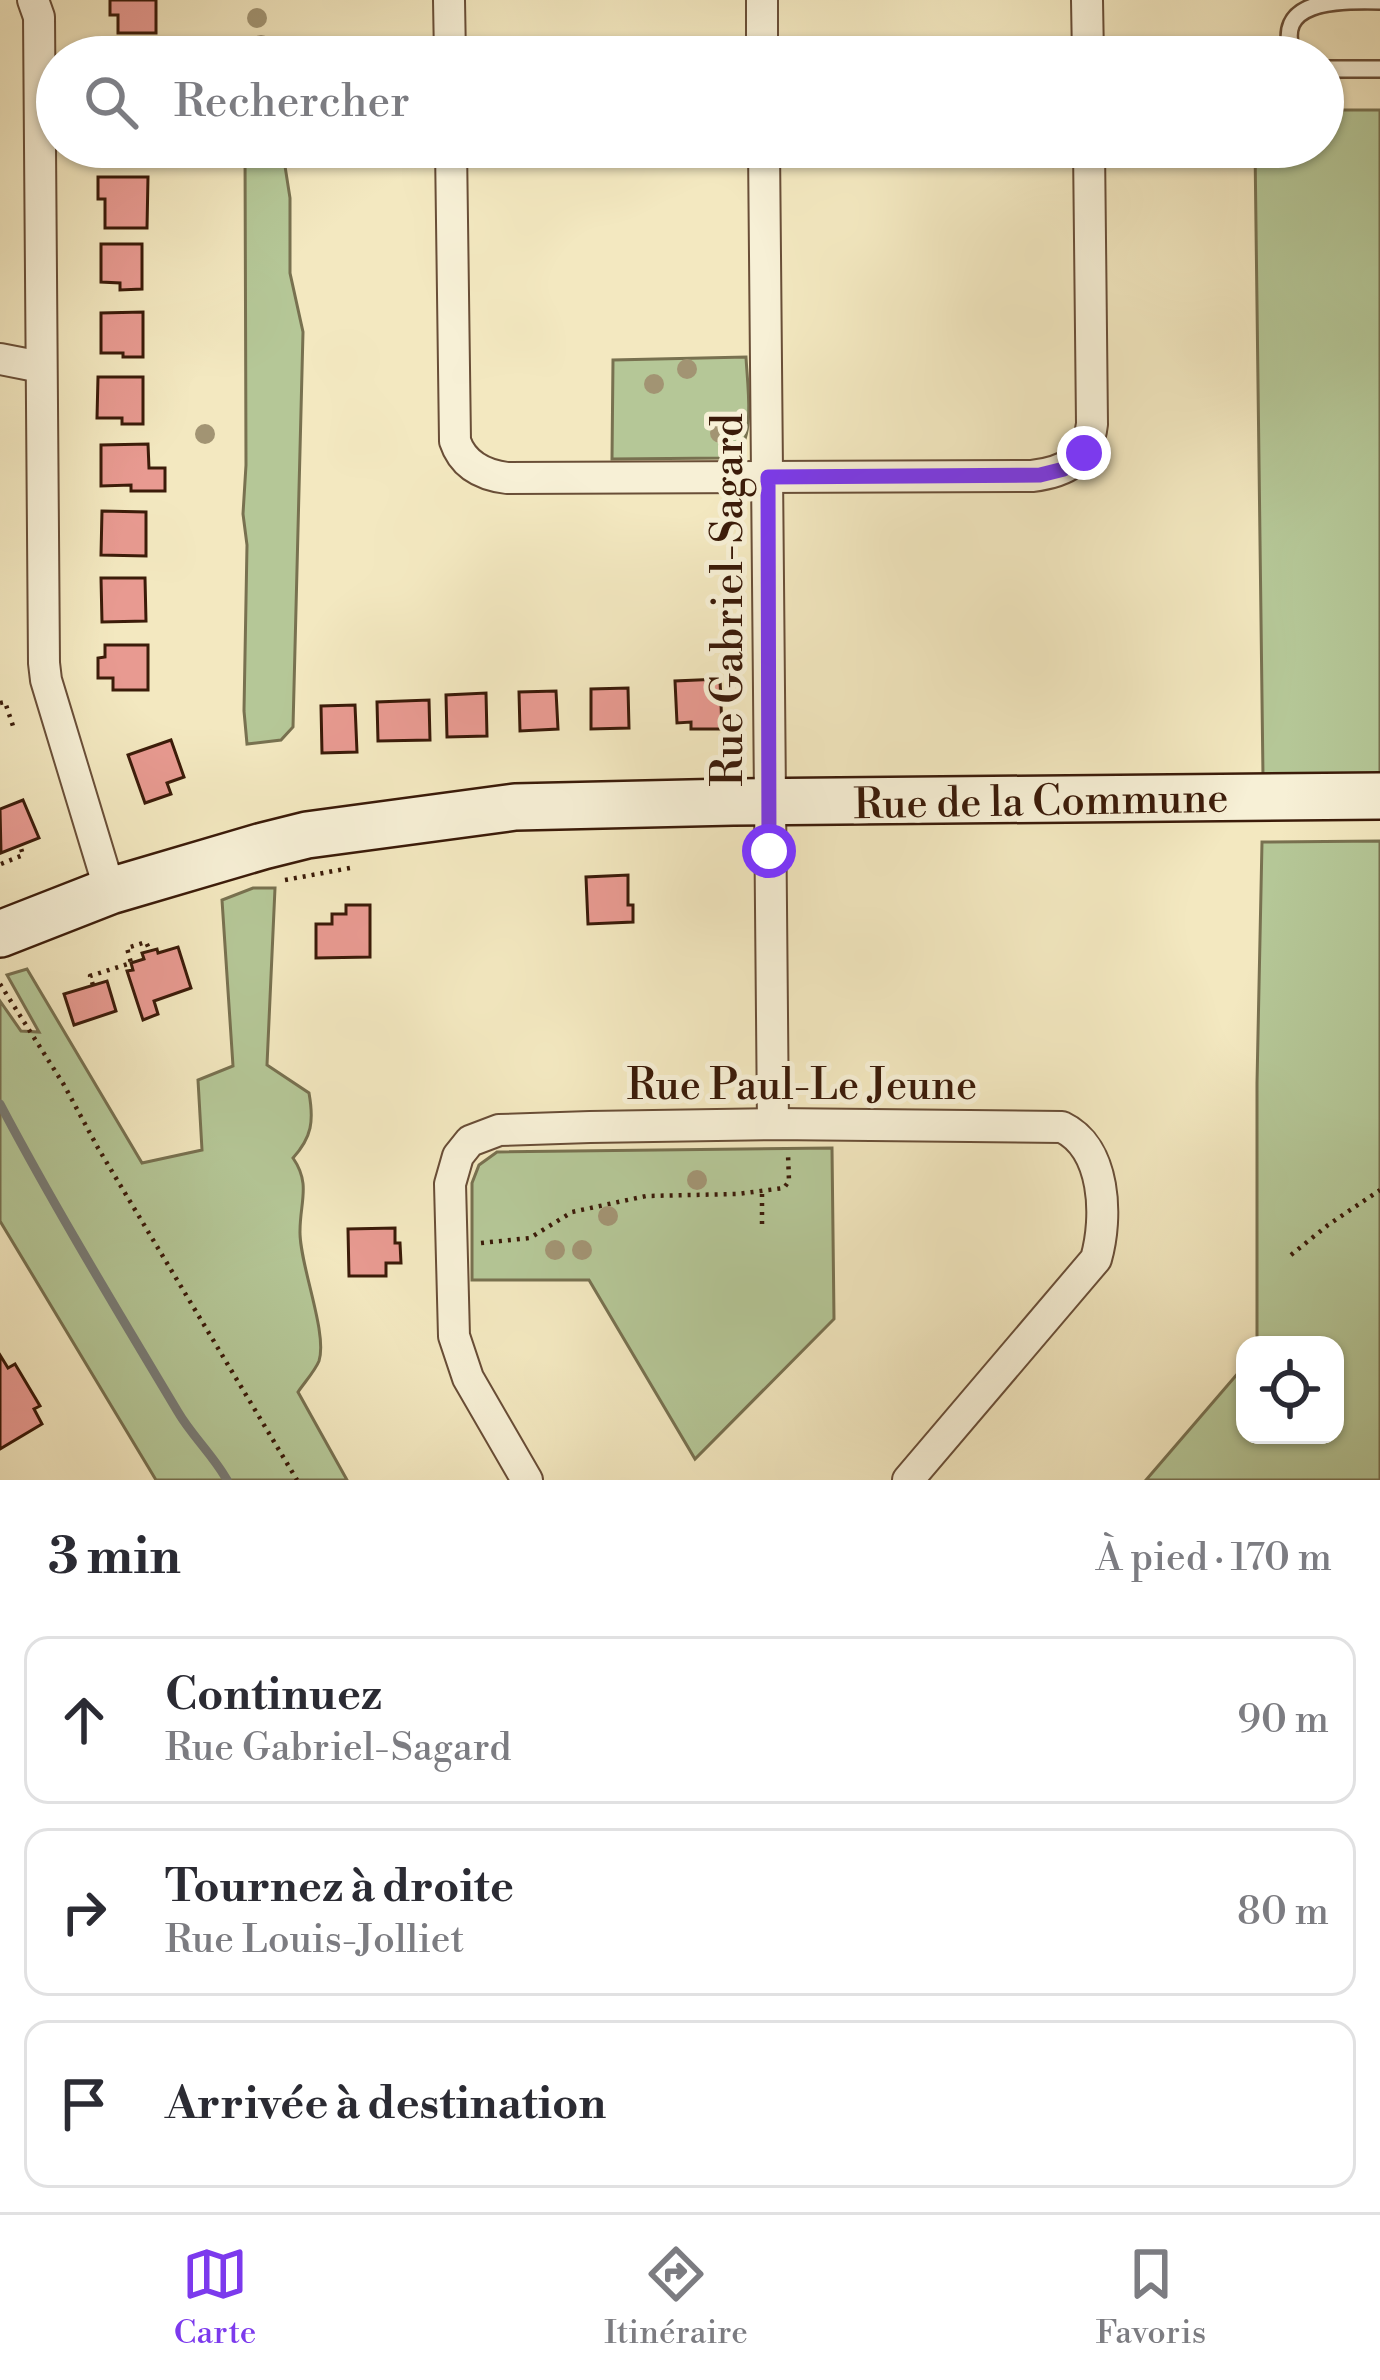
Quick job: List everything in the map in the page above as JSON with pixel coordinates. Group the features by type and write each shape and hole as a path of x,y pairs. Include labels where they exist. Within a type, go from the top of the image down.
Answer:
{"street":[{"path":"5,0 32,0 39,36"},
{"path":"449,0 450,36"},
{"path":"761,0 762,36"},
{"path":"1088,0 1088,36"},
{"path":"40,168 46,680 110,891"},
{"path":"451,168 458,451 487,474 508,478 1032,476 1053,473 1078,460 1090,440 1092,416 1089,168"},
{"name":"Rue Gabriel-Sagard","path":"764,168 770,802 780,1136"},
{"path":"0,359 41,367"},
{"name":"Rue de la Commune","path":"0,934 110,891 307,835 483,810 1380,796"},
{"name":"Rue Paul-Le Jeune","path":"527,1480 468,1378 454,1336 450,1184 461,1150 476,1137 499,1130 780,1136 1056,1125 1076,1135 1096,1167 1101,1220 1098,1253 1092,1266 908,1480"}],"lane":[{"path":"1288,36 1290,22 1310,2 1380,1"},
{"path":"1344,70 1380,69"}],"path":[{"path":"0,704 5,702 14,729"},
{"path":"1,864 23,855 20,845"},
{"path":"282,880 362,866"},
{"path":"93,985 90,976 130,963 127,949 146,942 150,951"},
{"path":"0,983 297,1480"},
{"path":"472,1243 530,1238 572,1212 646,1196 762,1191 788,1185 780,1136"},
{"path":"1291,1256 1380,1190"},
{"path":"762,1191 762,1224"}],"green space":[{"path":"1344,110 1380,110 1380,776 1263,777 1255,168 1344,168"},
{"path":"245,168 285,168 290,273 303,332 293,727 281,740 247,744"},
{"path":"746,357 749,416 738,450 725,458 612,459 613,360"},
{"path":"1380,841 1380,1480 1146,1480 1236,1375 1236,1444 1344,1444 1344,1336 1257,1336 1262,842"},
{"path":"253,888 275,888 267,1065 309,1093 311,1103 308,1136 293,1158 303,1185 301,1245 321,1349 317,1365 298,1392 347,1480 156,1480 0,1221 0,1001 21,1031 39,1032 7,975 27,969 142,1163 202,1150 198,1080 233,1066 222,900"},
{"path":"832,1148 834,1319 695,1459 589,1280 472,1280 472,1183 479,1165 497,1152"}],"building":[{"path":"110,0 156,0 156,33 118,33 118,15 110,15"},
{"path":"98,177 148,177 147,228 105,228 105,199 98,199"},
{"path":"101,244 142,244 142,289 120,290 120,283 101,282"},
{"path":"143,312 143,357 101,353 101,313"},
{"path":"98,377 143,377 143,424 97,418"},
{"path":"148,444 149,468 165,468 165,491 101,486 101,445"},
{"path":"102,511 146,512 146,556 101,555"},
{"path":"101,578 145,578 146,621 102,622"},
{"path":"105,645 148,645 148,690 113,690 113,678 98,678 98,658 105,657"},
{"path":"720,679 722,729 691,729 691,722 677,723 675,681"},
{"path":"628,688 629,728 591,729 591,689"},
{"path":"556,691 558,729 520,731 519,692"},
{"path":"486,693 487,736 447,737 446,695"},
{"path":"429,700 430,740 378,741 377,702"},
{"path":"355,705 357,752 322,753 321,706"},
{"path":"171,740 184,777 167,783 171,794 145,803 128,755"},
{"path":"23,800 39,838 1,853 0,809"},
{"path":"628,875 633,922 588,924 586,877"},
{"path":"346,905 370,905 370,957 316,958 316,924 332,924 332,914 346,914"},
{"path":"178,947 191,988 154,1001 158,1014 143,1020 127,971 133,970 131,963 144,959 142,953"},
{"path":"107,981 116,1011 74,1025 64,994"},
{"path":"395,1228 401,1263 386,1263 386,1276 349,1276 348,1229"},
{"path":"0,1355 8,1368 15,1364 40,1406 34,1409 42,1424 0,1449"}],"waterway":[{"path":"0,1104 178,1412 227,1480"}],"route":[{"path":"769,851 768,477 1040,475 1064,469 1084,453"}]}
